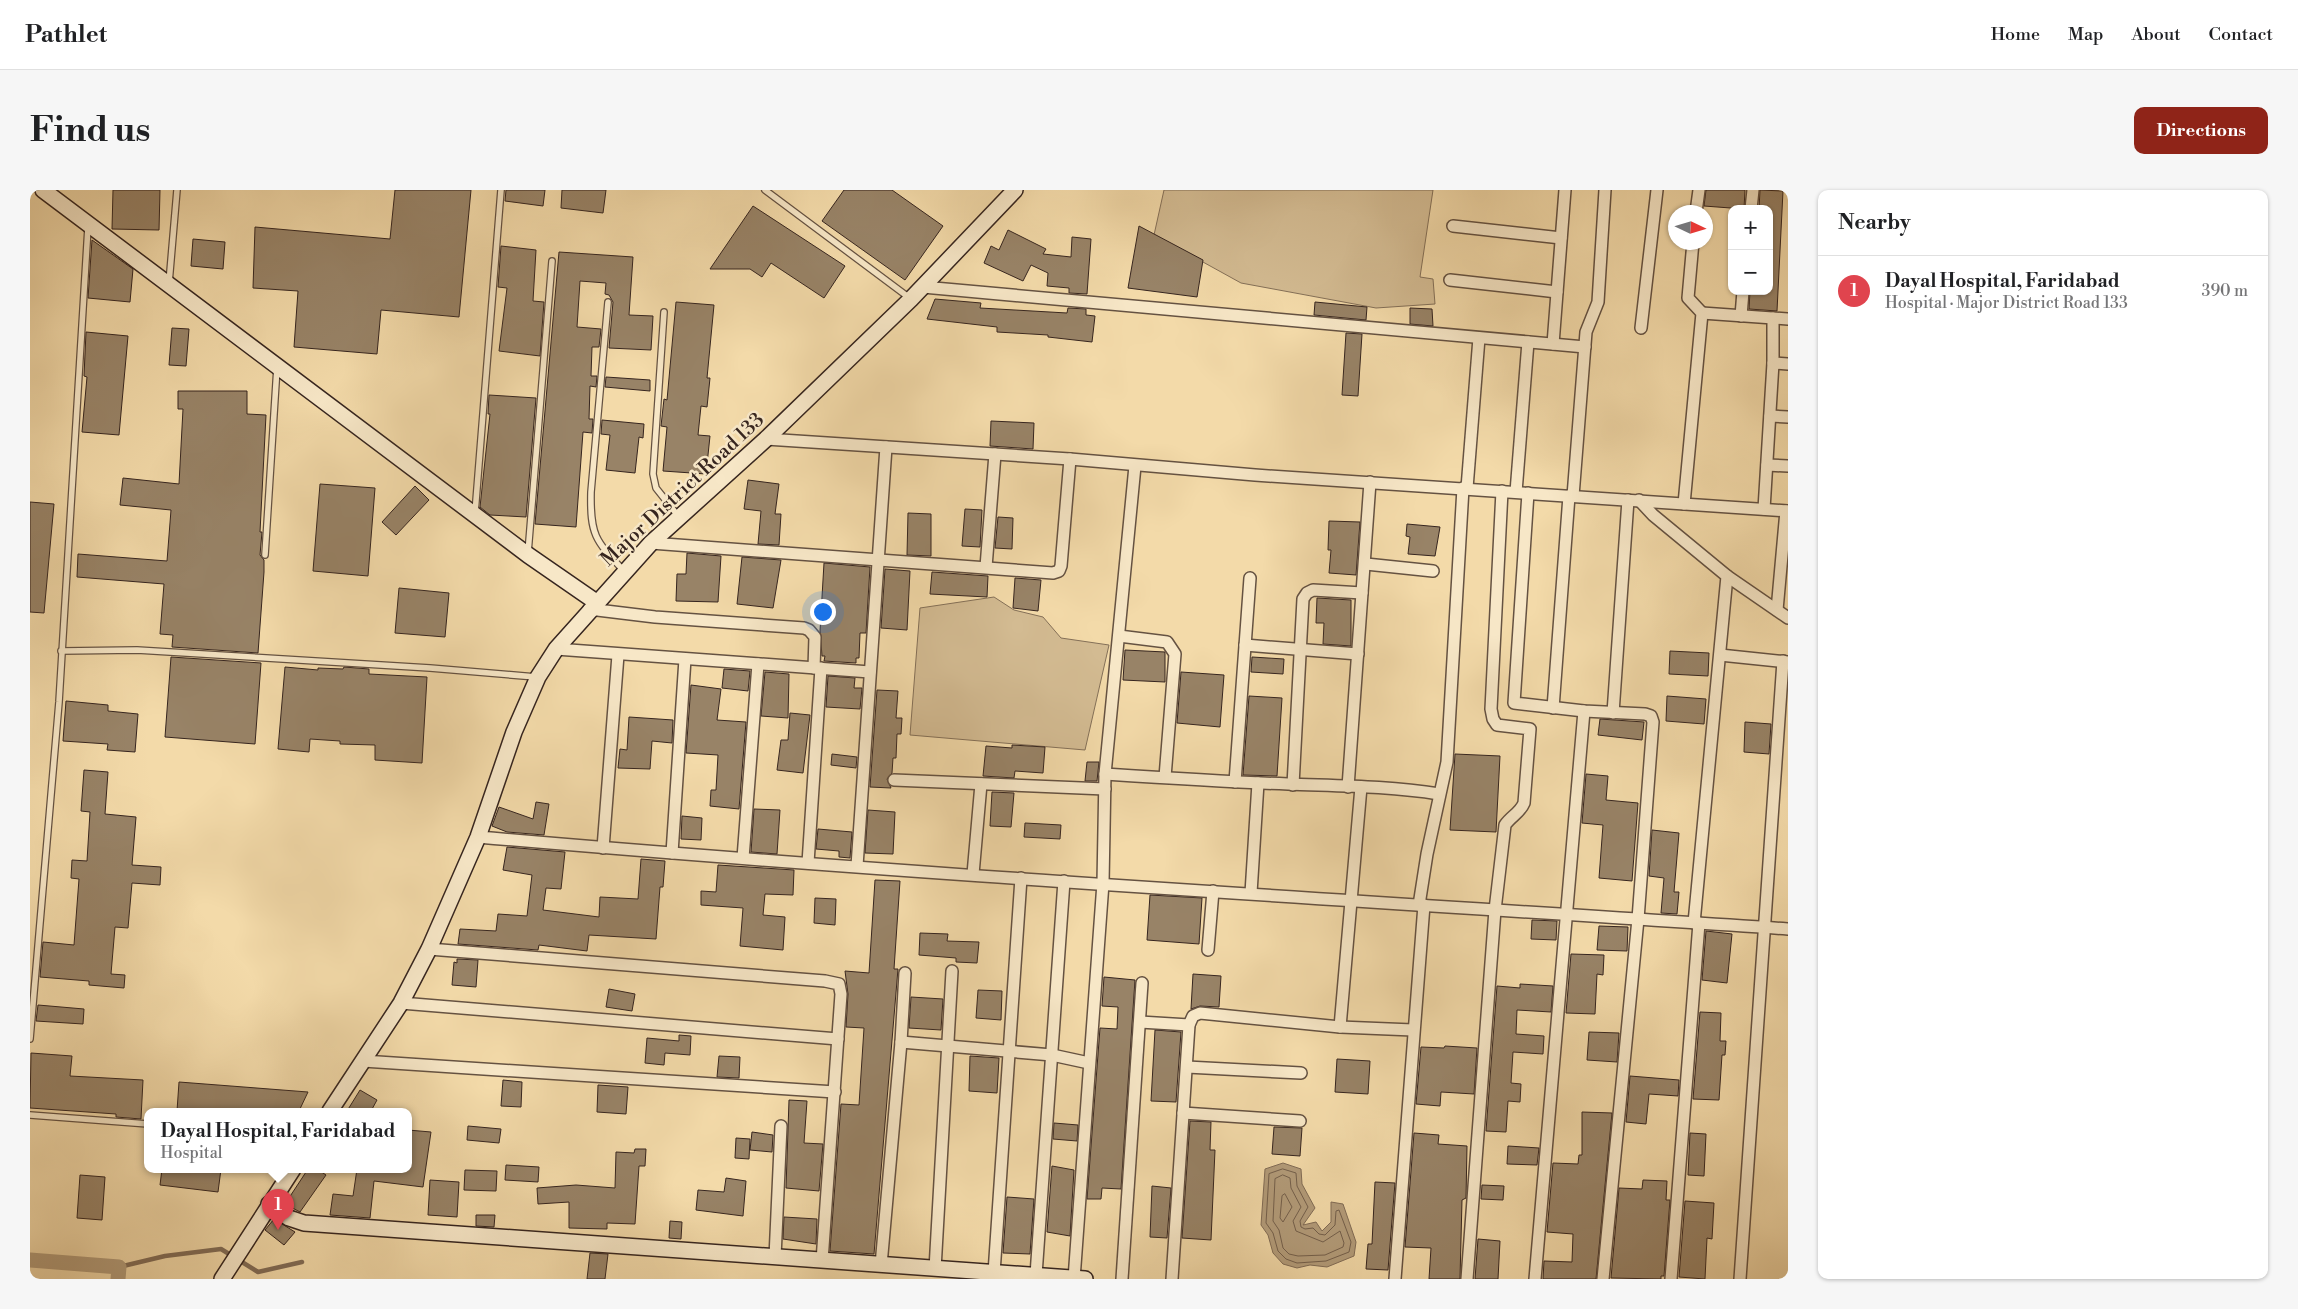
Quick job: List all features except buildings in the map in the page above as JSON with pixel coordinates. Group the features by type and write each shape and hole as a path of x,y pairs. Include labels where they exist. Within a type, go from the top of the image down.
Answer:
{"street":[{"path":"43,190 169,283 593,606 655,618 804,628 809,630 815,637 817,668 808,863"},
{"name":"Major District Road 133","path":"332,1108 401,1003 429,949 478,837 514,732 538,677 556,649 651,542 766,439 911,299 1015,190"},
{"path":"1553,344 1565,190"},
{"path":"1554,708 1586,332 1598,302 1605,190"},
{"path":"1641,328 1657,190"},
{"path":"1697,205 1699,190"},
{"path":"1751,205 1753,190"},
{"path":"1453,226 1561,238"},
{"path":"1693,250 1688,298 1702,313 1788,319"},
{"path":"1450,280 1557,292"},
{"path":"922,287 1585,347"},
{"path":"1741,316 1743,295"},
{"path":"1684,504 1702,313"},
{"path":"1764,509 1773,363 1773,318"},
{"path":"1395,1279 1421,905 1439,794 1447,762 1465,488 1479,338"},
{"path":"1516,492 1528,342"},
{"path":"1773,363 1788,364"},
{"path":"1770,416 1788,417"},
{"path":"766,439 1787,511 1777,610"},
{"path":"857,866 886,447"},
{"path":"986,567 995,454"},
{"path":"651,542 1053,573 1058,571 1061,566 1070,459"},
{"path":"1767,464 1788,466"},
{"path":"270,1204 289,1218 304,1223 1078,1279 1089,1063 1103,883 1105,774 1135,466"},
{"path":"1348,786 1362,593 1366,564 1370,482"},
{"path":"1502,491 1491,709 1493,719 1497,725 1530,729"},
{"path":"1528,493 1514,703 1520,706 1613,714 1645,714 1651,716 1653,722 1638,919 1603,1279"},
{"path":"1634,500 1727,576 1788,618"},
{"path":"1613,714 1634,500"},
{"path":"1366,564 1433,571"},
{"path":"1671,1279 1697,923 1727,576"},
{"path":"1235,782 1250,578"},
{"path":"1293,784 1303,599 1307,593 1314,590 1362,593"},
{"path":"1118,636 1167,642 1175,654 1165,777"},
{"path":"1245,645 1358,654"},
{"path":"556,649 870,672"},
{"path":"603,848 618,654"},
{"path":"1720,655 1785,662 1764,928 1740,1279"},
{"path":"672,853 685,659"},
{"path":"743,858 758,664"},
{"path":"1467,1279 1495,910 1505,825 1510,818 1520,812 1524,803 1532,707"},
{"path":"1536,1279 1584,711"},
{"path":"1105,774 1235,782 1402,788 1439,794"},
{"path":"894,780 1105,789"},
{"path":"1251,893 1258,783"},
{"path":"973,874 981,784"},
{"path":"1340,1028 1360,787"},
{"path":"478,837 808,863 1251,893 1349,902 1788,929"},
{"path":"994,1272 1021,878"},
{"path":"1036,1275 1064,881"},
{"path":"1208,950 1212,891"},
{"path":"429,949 835,982 841,988 822,1261"},
{"path":"935,1269 952,971"},
{"path":"880,1265 901,1042 904,973"},
{"path":"1122,1279 1142,983"},
{"path":"401,1003 838,1039"},
{"path":"1172,1279 1188,1025 1193,1016 1200,1013 1340,1028 1413,1030"},
{"path":"1140,1022 1188,1025"},
{"path":"901,1042 1009,1050 1052,1055 1089,1063"},
{"path":"363,1061 835,1092"},
{"path":"1186,1067 1301,1073"},
{"path":"1183,1114 1300,1121"},
{"path":"775,1257 781,1126"},
{"path":"222,1279 289,1173"}],"lane":[{"path":"169,283 177,190"},
{"path":"475,515 501,190"},
{"path":"765,190 911,299"},
{"path":"30,1039 56,736 88,222"},
{"path":"528,555 552,260"},
{"path":"608,302 591,492 591,522 598,543 624,572"},
{"path":"664,312 653,474 656,488 679,517"},
{"path":"265,554 277,365"},
{"path":"62,651 137,650 538,677"},
{"path":"30,1115 144,1124"}],"shaded area":[{"path":"1164,190 1433,190 1420,277 1433,279 1435,304 1376,308 1241,283 1154,235"},
{"path":"994,597 1014,610 1043,617 1061,638 1109,645 1085,750 910,735 920,608"}],"water":[{"path":"1283,1163 1301,1169 1302,1184 1315,1208 1303,1225 1316,1222 1322,1231 1331,1222 1331,1202 1343,1204 1356,1242 1354,1256 1327,1267 1310,1265 1297,1268 1283,1264 1273,1253 1268,1235 1261,1225 1265,1169"}],"waterway":[{"path":"119,1267 165,1256 221,1249 258,1272 302,1262"},
{"path":"30,1260 119,1267 118,1279"}],"place":[{"name":"Dayal Hospital, Faridabad","path":"278,1230"}]}
